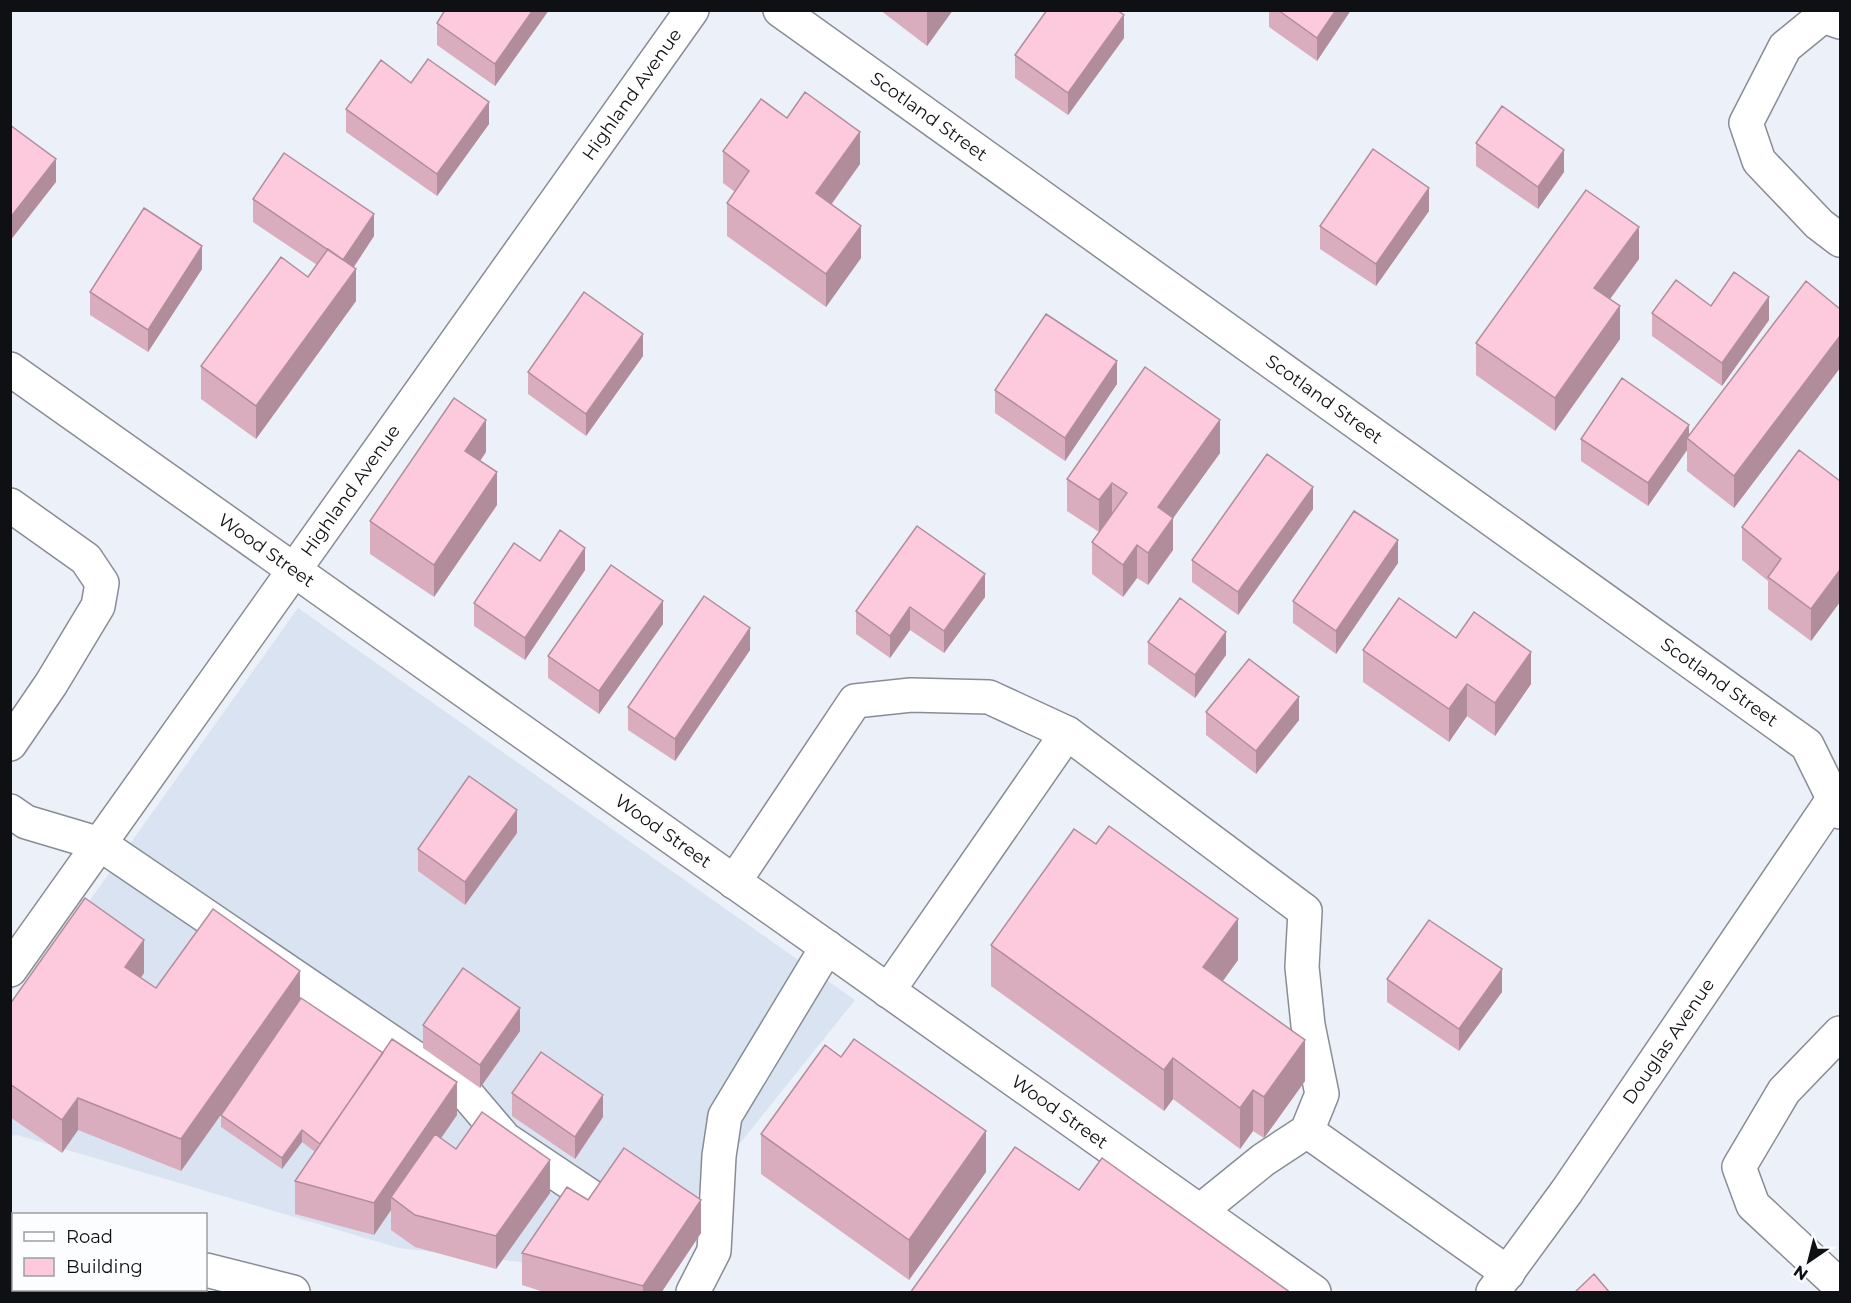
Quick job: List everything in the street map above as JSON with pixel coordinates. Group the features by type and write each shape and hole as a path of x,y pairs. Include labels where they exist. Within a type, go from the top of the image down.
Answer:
{"street":[{"name":"Highland Avenue","path":"10,970 295,572 692,10"},
{"name":"Scotland Street","path":"780,10 1807,745 1838,800"},
{"path":"1840,22 1823,16 1785,48 1746,123 1759,161 1819,224 1840,240"},
{"name":"Wood Street","path":"10,369 1314,1293"},
{"path":"10,504 86,559 102,583 98,606 51,684 10,744"},
{"path":"734,882 855,701 911,695 989,697 1067,733 1305,911 1302,966 1308,1025 1322,1094 1307,1131 1263,1160 1200,1211"},
{"path":"888,991 1067,733"},
{"name":"Douglas Avenue","path":"1500,1282 1567,1191 1838,800"},
{"path":"10,811 26,822 100,844 465,1092 505,1139 593,1198"},
{"path":"693,1293 714,1251 719,1156 725,1116 827,947"},
{"path":"1840,1033 1784,1091 1739,1167 1753,1205 1840,1286"},
{"path":"1307,1131 1500,1282"},
{"path":"207,1269 293,1293"}],"shaded area":[{"path":"298,608 855,1000 634,1275 399,1248 17,1135 11,1136 11,1011"}],"building":[{"path":"445,10 533,10 495,64 437,23"},
{"path":"1047,10 1117,10 1124,15 1068,93 1015,55"},
{"path":"1278,10 1336,10 1317,38"},
{"path":"428,59 489,102 437,174 346,109 381,60 411,83"},
{"path":"805,92 860,132 816,193 861,226 826,274 727,203 749,171 723,151 761,99 787,118"},
{"path":"1502,106 1564,150 1538,187 1476,143"},
{"path":"10,125 56,159 10,218"},
{"path":"1373,149 1429,188 1376,264 1320,226"},
{"path":"284,153 374,214 343,260 253,199"},
{"path":"1586,190 1639,227 1594,288 1620,306 1555,398 1476,343"},
{"path":"144,208 202,246 148,330 90,292"},
{"path":"328,249 356,269 256,406 201,366 281,257 308,277"},
{"path":"1734,272 1769,297 1722,363 1652,313 1676,280 1711,306"},
{"path":"1806,281 1840,309 1840,336 1734,476 1687,438"},
{"path":"584,292 643,334 586,414 528,372"},
{"path":"1046,314 1117,361 1065,438 995,390"},
{"path":"1145,367 1220,420 1158,507 1173,518 1148,553 1137,545 1123,565 1092,542 1127,493 1112,483 1099,500 1067,479"},
{"path":"1622,378 1689,425 1648,483 1581,439"},
{"path":"454,398 486,420 465,451 497,472 434,565 370,521"},
{"path":"1799,450 1840,481 1840,570 1811,609 1768,577 1781,559 1742,527"},
{"path":"1267,454 1313,487 1238,592 1192,560"},
{"path":"1354,511 1398,540 1336,631 1293,601"},
{"path":"917,526 985,574 944,631 910,607 890,636 856,611"},
{"path":"560,530 585,548 525,638 474,603 514,543 540,561"},
{"path":"611,565 663,601 599,691 548,656"},
{"path":"704,596 750,628 675,739 628,707"},
{"path":"1180,598 1226,632 1195,675 1148,642"},
{"path":"1399,598 1456,638 1474,612 1531,652 1495,703 1467,684 1449,709 1363,650"},
{"path":"1249,659 1299,697 1256,751 1206,712"},
{"path":"469,776 517,810 465,882 418,849"},
{"path":"1109,826 1238,919 1203,967 1305,1040 1264,1097 1253,1090 1240,1108 1173,1058 1164,1070 991,945 1074,829 1096,844"},
{"path":"85,898 144,940 125,967 156,988 213,909 300,971 181,1139 78,1098 62,1120 10,1084 10,1004"},
{"path":"1429,920 1502,969 1459,1029 1387,979"},
{"path":"463,968 520,1008 480,1065 423,1025"},
{"path":"301,998 383,1053 320,1144 302,1130 282,1158 221,1115"},
{"path":"392,1039 457,1082 374,1203 295,1181"},
{"path":"854,1039 986,1131 909,1240 761,1134 825,1045 841,1057"},
{"path":"541,1052 603,1095 575,1137 512,1093"},
{"path":"482,1112 550,1160 496,1236 415,1215 391,1197 435,1134 456,1149"},
{"path":"1015,1147 1079,1190 1102,1158 1291,1293 910,1293"},
{"path":"624,1148 701,1200 643,1286 522,1253 567,1187 588,1200"},
{"path":"1594,1274 1610,1293 1574,1293"}]}
